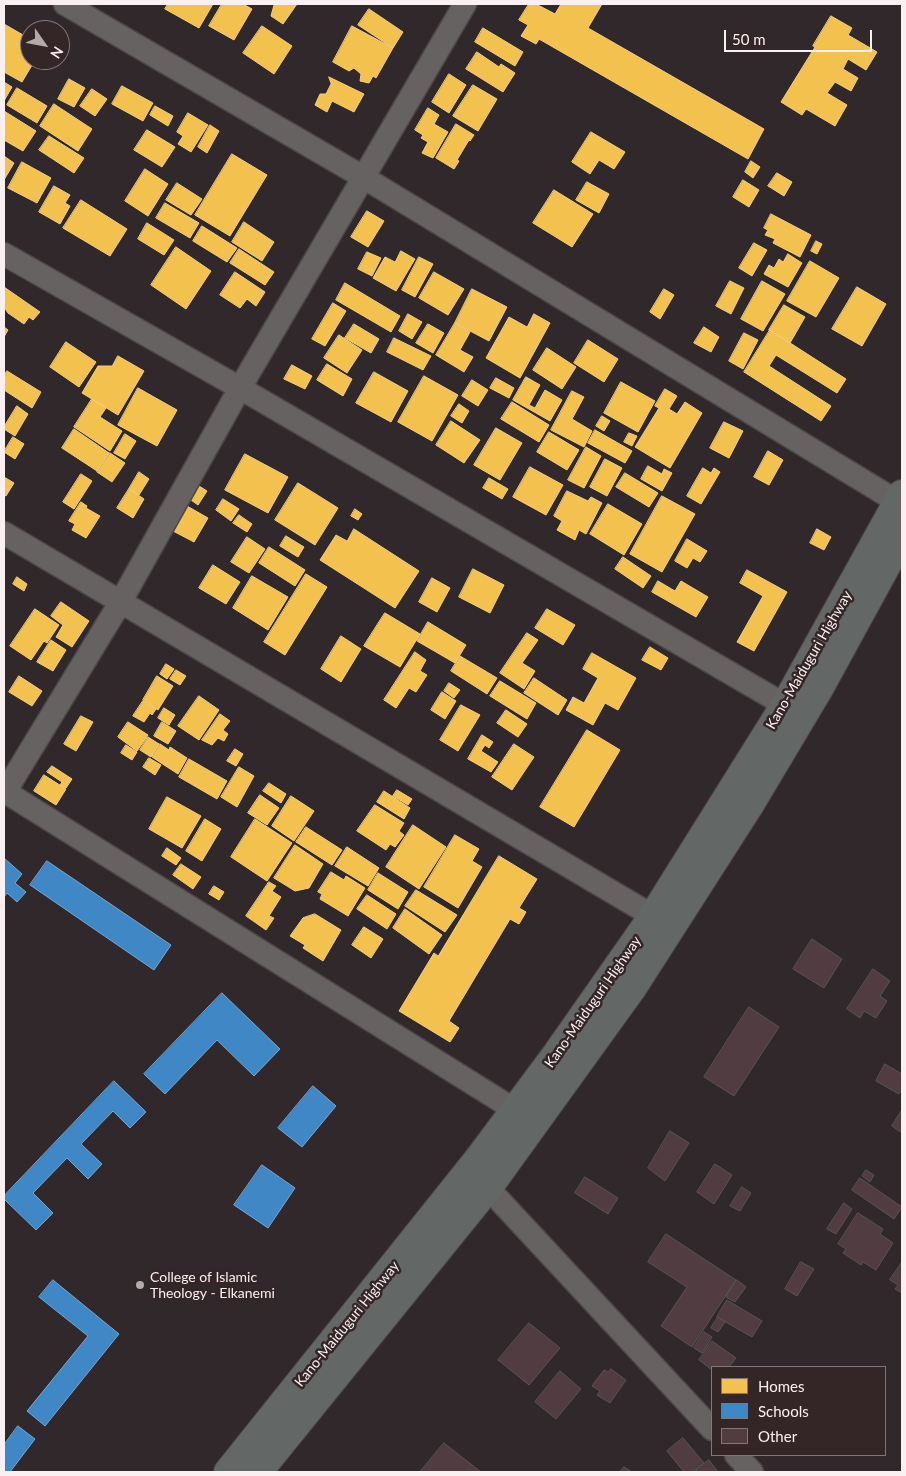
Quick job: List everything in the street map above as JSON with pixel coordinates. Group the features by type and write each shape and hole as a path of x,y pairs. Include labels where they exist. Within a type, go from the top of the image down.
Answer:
{"highway":[{"name":"Kano-Maiduguri Highway","path":"228,1472 405,1252 514,1110 555,1056 653,916 785,706 900,498"},
{"name":"Kano-Maiduguri Highway","path":"258,1472 488,1188 638,979 748,806 820,687 902,537"}],"street":[{"path":"65,4 362,177 900,498"},
{"path":"465,4 240,388 120,604 5,792 514,1110"},
{"path":"4,254 240,388 785,706"},
{"path":"4,533 120,604 653,916"},
{"path":"488,1188 711,1428"},
{"path":"737,1456 752,1472"}],"building: Homes":[{"path":"168,4 213,4 199,28 165,9"},
{"path":"222,4 243,4 252,9 234,40 209,26"},
{"path":"272,4 297,4 283,24 271,16 274,5"},
{"path":"529,4 536,4 555,14 561,4 602,4 588,28 764,129 748,159 539,39 536,44 521,36 528,25 519,20"},
{"path":"369,9 403,32 393,48 358,25"},
{"path":"831,16 852,28 848,35 877,52 866,70 848,59 843,69 858,78 851,91 835,82 827,93 847,105 835,126 806,109 802,115 781,102 815,47 813,46"},
{"path":"4,24 20,33 20,70 29,70 22,82 4,72"},
{"path":"262,26 292,46 274,74 243,53"},
{"path":"352,26 393,48 376,78 373,76 369,83 360,81 361,74 354,68 349,71 333,62"},
{"path":"483,28 523,52 515,66 475,42"},
{"path":"477,52 499,67 501,64 515,73 503,92 466,69"},
{"path":"449,74 466,85 449,113 432,102"},
{"path":"329,77 364,94 354,112 332,101 327,112 315,105 320,94 326,94 331,84"},
{"path":"69,79 85,88 74,107 58,99"},
{"path":"4,82 12,87 4,101"},
{"path":"473,85 497,99 478,131 453,116"},
{"path":"122,86 153,103 143,121 112,104"},
{"path":"17,88 47,106 37,123 7,105"},
{"path":"92,89 107,99 95,116 80,106"},
{"path":"54,104 92,129 78,151 40,126"},
{"path":"155,106 173,116 168,126 150,115"},
{"path":"428,108 439,115 434,124 448,132 433,158 422,153 428,142 421,138 423,135 415,130"},
{"path":"4,111 36,131 23,151 4,140"},
{"path":"188,113 208,125 191,152 178,144 183,136 177,132"},
{"path":"456,124 474,135 457,160 459,161 454,169 436,158"},
{"path":"210,125 219,131 207,153 198,147"},
{"path":"147,130 175,147 162,167 134,150"},
{"path":"591,132 625,152 614,169 599,160 590,174 572,162"},
{"path":"49,136 84,158 74,173 39,150"},
{"path":"232,154 267,175 230,236 195,215"},
{"path":"4,156 14,163 4,180"},
{"path":"751,161 760,167 753,178 745,172"},
{"path":"22,162 51,178 37,203 8,188"},
{"path":"145,169 168,184 148,216 125,201"},
{"path":"777,173 792,182 784,196 768,186"},
{"path":"743,180 759,190 749,207 733,197"},
{"path":"587,182 609,194 599,213 576,200"},
{"path":"177,183 202,199 191,215 166,200"},
{"path":"54,186 70,195 65,203 70,206 60,224 39,212"},
{"path":"554,190 593,214 572,247 533,223"},
{"path":"81,200 127,229 110,256 63,228"},
{"path":"165,203 199,223 190,238 156,218"},
{"path":"367,211 384,221 368,247 351,237"},
{"path":"771,214 811,235 800,257 773,243 775,239 765,235 768,230 764,228"},
{"path":"244,222 274,242 262,261 232,242"},
{"path":"147,223 174,240 164,255 138,239"},
{"path":"202,226 237,248 227,262 193,241"},
{"path":"816,241 822,244 817,254 811,251"},
{"path":"754,243 767,250 752,276 739,268"},
{"path":"176,247 211,271 186,309 151,285"},
{"path":"239,249 274,272 265,285 230,263"},
{"path":"401,251 415,259 396,291 373,278 385,257 395,262"},
{"path":"367,252 381,258 372,276 358,269"},
{"path":"788,254 802,263 788,287 764,274 769,265 774,268 779,259 783,262"},
{"path":"419,257 433,264 415,297 402,290"},
{"path":"810,261 839,278 816,317 787,301"},
{"path":"235,272 265,292 256,306 247,299 240,308 220,295"},
{"path":"434,272 464,289 448,315 419,298"},
{"path":"730,281 744,288 731,314 716,306"},
{"path":"762,281 785,294 763,331 741,319"},
{"path":"345,283 400,316 391,332 336,300"},
{"path":"4,287 40,312 33,320 29,317 24,324 8,313 4,307"},
{"path":"857,287 886,304 862,346 832,329"},
{"path":"472,289 507,307 489,341 455,323"},
{"path":"664,289 674,295 660,319 650,312"},
{"path":"333,303 346,311 325,346 312,339"},
{"path":"784,305 805,317 790,343 769,330"},
{"path":"408,314 422,322 412,339 399,331"},
{"path":"534,314 550,323 520,378 486,358 509,317 527,327"},
{"path":"455,323 470,332 460,350 473,357 464,372 436,355"},
{"path":"354,324 379,339 371,353 345,338"},
{"path":"428,324 444,333 433,353 416,343"},
{"path":"4,327 8,330 4,337"},
{"path":"704,327 719,337 711,352 694,343"},
{"path":"770,330 846,379 837,393 776,355 769,366 831,406 821,421 744,372"},
{"path":"744,333 758,340 743,369 729,361"},
{"path":"339,335 362,350 347,373 324,358"},
{"path":"394,338 431,356 423,370 387,352"},
{"path":"588,340 618,359 604,382 574,363"},
{"path":"66,342 96,362 79,387 50,367"},
{"path":"547,348 576,367 562,389 533,370"},
{"path":"118,356 144,371 118,415 82,393 98,366 112,366"},
{"path":"327,364 352,379 343,396 317,380"},
{"path":"292,365 312,376 305,389 284,379"},
{"path":"7,371 41,392 32,408 4,390 4,376"},
{"path":"374,372 408,391 391,422 356,403"},
{"path":"424,376 458,395 432,441 398,422"},
{"path":"526,377 540,385 529,405 535,408 545,390 562,400 550,421 513,400"},
{"path":"496,378 514,388 509,398 490,388"},
{"path":"472,380 488,390 478,406 462,396"},
{"path":"621,382 655,401 638,432 604,413"},
{"path":"138,388 177,410 157,446 118,425"},
{"path":"665,389 677,396 669,409 677,414 685,402 702,413 670,468 635,447 659,408 655,406"},
{"path":"572,391 584,397 572,419 592,431 584,447 551,430"},
{"path":"92,399 106,408 100,417 122,431 110,451 74,427"},
{"path":"512,402 549,425 539,442 501,419"},
{"path":"459,404 469,411 462,423 451,416"},
{"path":"17,406 28,414 15,436 4,429 4,427"},
{"path":"602,416 610,421 604,431 596,426"},
{"path":"451,421 480,440 464,463 436,445"},
{"path":"724,422 743,431 729,458 710,448"},
{"path":"496,428 522,443 500,480 474,465"},
{"path":"74,429 109,453 97,471 62,448"},
{"path":"595,430 632,451 625,463 588,443"},
{"path":"549,432 579,450 567,470 537,452"},
{"path":"629,433 637,436 632,446 624,442"},
{"path":"125,434 136,441 125,459 114,453"},
{"path":"13,437 24,444 15,459 4,452"},
{"path":"586,447 601,456 584,488 568,480"},
{"path":"768,451 783,460 769,485 754,477"},
{"path":"110,453 125,463 112,482 97,472"},
{"path":"245,454 288,477 268,513 225,490"},
{"path":"605,459 622,468 607,496 590,487"},
{"path":"648,466 662,474 664,469 672,473 662,491 641,479"},
{"path":"530,467 563,485 546,515 513,497"},
{"path":"703,468 711,473 714,468 720,472 701,504 687,496"},
{"path":"139,472 149,479 139,495 129,489"},
{"path":"625,473 658,493 649,507 616,487"},
{"path":"81,474 92,481 74,509 63,502"},
{"path":"4,477 14,483 6,496 4,495"},
{"path":"489,478 508,489 502,499 483,488"},
{"path":"298,483 338,508 315,545 275,520"},
{"path":"199,486 207,491 198,505 191,500"},
{"path":"129,489 144,499 133,518 117,508"},
{"path":"567,491 588,501 591,497 602,503 586,534 579,530 575,540 557,530 562,521 554,516"},
{"path":"662,496 695,514 662,572 630,554"},
{"path":"223,499 239,509 231,521 216,510"},
{"path":"81,502 87,506 86,508 100,516 86,538 72,530 75,524 69,521"},
{"path":"608,504 642,524 624,555 590,534"},
{"path":"187,506 208,518 194,542 173,531"},
{"path":"355,509 362,514 358,520 351,516"},
{"path":"239,515 252,524 247,532 233,523"},
{"path":"354,529 419,571 395,608 320,560 336,535 347,541"},
{"path":"817,529 831,537 824,550 810,543"},
{"path":"286,536 304,547 298,557 280,546"},
{"path":"247,537 265,549 249,573 231,562"},
{"path":"687,539 707,551 700,562 693,558 687,568 675,561"},
{"path":"269,547 305,570 295,586 259,563"},
{"path":"623,557 651,576 643,588 615,569"},
{"path":"213,565 240,582 226,604 199,588"},
{"path":"473,569 504,585 490,613 459,597"},
{"path":"747,570 787,592 754,651 737,642 763,596 740,583"},
{"path":"306,574 327,587 285,655 264,642"},
{"path":"252,576 288,597 268,630 233,608"},
{"path":"17,577 27,584 24,591 13,584"},
{"path":"432,578 450,588 437,612 419,602"},
{"path":"658,581 675,591 681,581 708,597 696,617 652,592"},
{"path":"61,602 89,621 72,647 56,637 63,625 51,616"},
{"path":"35,609 59,625 47,643 44,641 31,660 10,646"},
{"path":"547,609 575,625 563,645 535,628"},
{"path":"385,613 420,634 400,667 364,646"},
{"path":"428,622 466,645 455,663 417,641"},
{"path":"527,633 538,640 522,663 535,671 524,689 500,673"},
{"path":"341,636 361,649 341,682 321,669"},
{"path":"51,640 66,650 53,671 37,662"},
{"path":"650,647 668,658 661,670 642,660"},
{"path":"415,652 426,660 420,671 427,675 416,692 409,688 396,708 384,700"},
{"path":"592,653 636,678 618,710 605,703 593,725 566,710 573,697 584,703 598,678 583,669"},
{"path":"460,656 497,678 487,694 451,671"},
{"path":"166,664 174,669 167,679 160,674"},
{"path":"176,670 186,676 180,685 170,679"},
{"path":"19,676 42,691 32,706 9,692"},
{"path":"157,676 173,686 158,710 143,700"},
{"path":"534,678 567,700 558,715 524,693"},
{"path":"500,681 536,703 527,719 490,696"},
{"path":"449,683 460,690 454,698 444,691"},
{"path":"442,692 456,701 445,719 431,710"},
{"path":"199,696 219,710 199,740 178,726"},
{"path":"143,701 156,709 152,715 150,713 144,722 133,716"},
{"path":"461,705 480,715 458,751 440,740"},
{"path":"164,708 175,715 169,725 158,718"},
{"path":"506,710 527,724 518,737 497,723"},
{"path":"220,714 230,721 223,730 228,734 224,741 218,738 212,745 202,740"},
{"path":"81,716 93,722 76,751 64,744"},
{"path":"128,722 148,735 137,751 118,737"},
{"path":"162,722 176,731 168,744 154,736"},
{"path":"587,730 620,750 574,827 540,807"},
{"path":"482,735 493,742 489,748 485,745 481,751 498,762 491,772 468,759"},
{"path":"148,737 159,744 151,757 140,750"},
{"path":"160,744 169,750 170,747 187,758 178,774 152,757"},
{"path":"514,744 534,757 512,790 492,777"},
{"path":"126,745 137,752 132,760 121,753"},
{"path":"235,749 243,754 236,766 227,761"},
{"path":"149,758 161,765 155,775 143,767"},
{"path":"189,759 227,781 217,799 179,777"},
{"path":"52,766 72,779 66,788 60,785 62,782 47,772"},
{"path":"239,767 254,776 237,807 221,797"},
{"path":"44,775 66,789 56,805 34,791"},
{"path":"269,783 286,794 281,803 263,791"},
{"path":"397,790 412,799 408,805 393,796"},
{"path":"384,791 410,808 404,819 377,802"},
{"path":"260,795 279,808 267,825 248,813"},
{"path":"291,796 314,811 294,841 272,826"},
{"path":"167,797 201,816 182,848 149,829"},
{"path":"375,805 404,823 399,831 404,835 395,847 390,844 386,850 357,831"},
{"path":"205,819 221,829 202,861 186,851"},
{"path":"255,819 292,843 267,881 231,857"},
{"path":"413,825 446,847 419,889 386,867"},
{"path":"306,827 342,850 332,865 296,842"},
{"path":"455,835 479,849 472,861 482,867 458,908 424,887"},
{"path":"295,845 323,864 309,888 295,891 274,878"},
{"path":"347,847 379,868 368,886 335,866"},
{"path":"167,848 181,858 176,865 162,856"},
{"path":"499,856 537,879 519,908 526,912 519,924 510,919 449,1021 459,1028 450,1042 399,1011 434,953 438,956"},
{"path":"181,864 201,877 193,889 173,875"},
{"path":"331,872 344,880 346,876 365,888 348,916 320,899 322,894 318,892"},
{"path":"378,873 408,892 398,909 368,890"},
{"path":"269,882 276,886 272,891 281,897 269,916 274,918 266,930 246,916"},
{"path":"214,886 224,892 219,900 209,894"},
{"path":"416,890 457,915 445,932 405,906"},
{"path":"367,895 396,914 387,929 357,909"},
{"path":"405,909 442,935 429,954 393,928"},
{"path":"315,914 341,930 323,961 303,948 305,945 290,936 303,918"},
{"path":"364,927 383,939 371,958 352,945"}],"building: Schools":[{"path":"4,858 22,874 15,883 26,892 17,902 7,893 4,897"},
{"path":"47,861 171,945 154,970 30,885"},
{"path":"222,993 280,1049 254,1076 217,1040 165,1094 144,1074"},
{"path":"114,1081 146,1112 130,1128 113,1111 81,1144 102,1164 88,1179 67,1158 33,1193 53,1213 36,1230 4,1199 4,1196"},
{"path":"313,1086 336,1106 302,1147 278,1128"},
{"path":"262,1165 295,1188 268,1228 234,1205"},
{"path":"53,1280 119,1334 45,1426 27,1411 88,1336 39,1297"},
{"path":"18,1426 35,1439 10,1472 4,1472 4,1445"}],"building: Other":[{"path":"812,939 842,959 824,988 793,969"},
{"path":"873,969 890,981 880,996 887,1001 876,1018 864,1011 860,1018 847,1009"},
{"path":"749,1007 779,1027 734,1096 704,1077"},
{"path":"885,1064 902,1074 902,1089 899,1094 876,1081"},
{"path":"902,1110 902,1133 892,1126"},
{"path":"670,1131 689,1143 665,1181 648,1168"},
{"path":"715,1164 732,1175 714,1204 697,1192"},
{"path":"866,1170 874,1175 870,1182 862,1176"},
{"path":"585,1177 618,1198 608,1214 575,1193"},
{"path":"860,1178 902,1207 894,1219 852,1190"},
{"path":"742,1187 751,1193 740,1211 730,1206"},
{"path":"844,1203 852,1209 836,1234 827,1229"},
{"path":"858,1213 883,1229 880,1234 893,1243 876,1270 863,1262 861,1265 843,1253 846,1249 838,1244"},
{"path":"666,1234 736,1280 692,1347 661,1326 687,1287 648,1262"},
{"path":"801,1262 814,1269 797,1296 785,1289"},
{"path":"902,1262 902,1293 895,1289 898,1285 890,1280"},
{"path":"737,1280 746,1287 735,1302 726,1297"},
{"path":"727,1300 762,1321 752,1337 717,1317"},
{"path":"718,1317 725,1322 718,1332 711,1328"},
{"path":"529,1323 560,1348 529,1385 498,1360"},
{"path":"704,1332 712,1337 702,1353 694,1348"},
{"path":"712,1341 736,1358 730,1366 711,1366 711,1369 699,1360"},
{"path":"611,1369 626,1380 610,1403 597,1395 600,1391 592,1386 604,1370 608,1372"},
{"path":"560,1371 581,1389 556,1419 535,1402"},
{"path":"683,1438 704,1463 693,1472 684,1472 667,1451"},
{"path":"444,1443 481,1472 420,1472"},
{"path":"709,1460 718,1472 698,1472 696,1470"},
{"path":"624,1467 632,1472 620,1472"}],"place":[{"name":"College of Islamic Theology - Elkanemi","path":"140,1285"}]}
